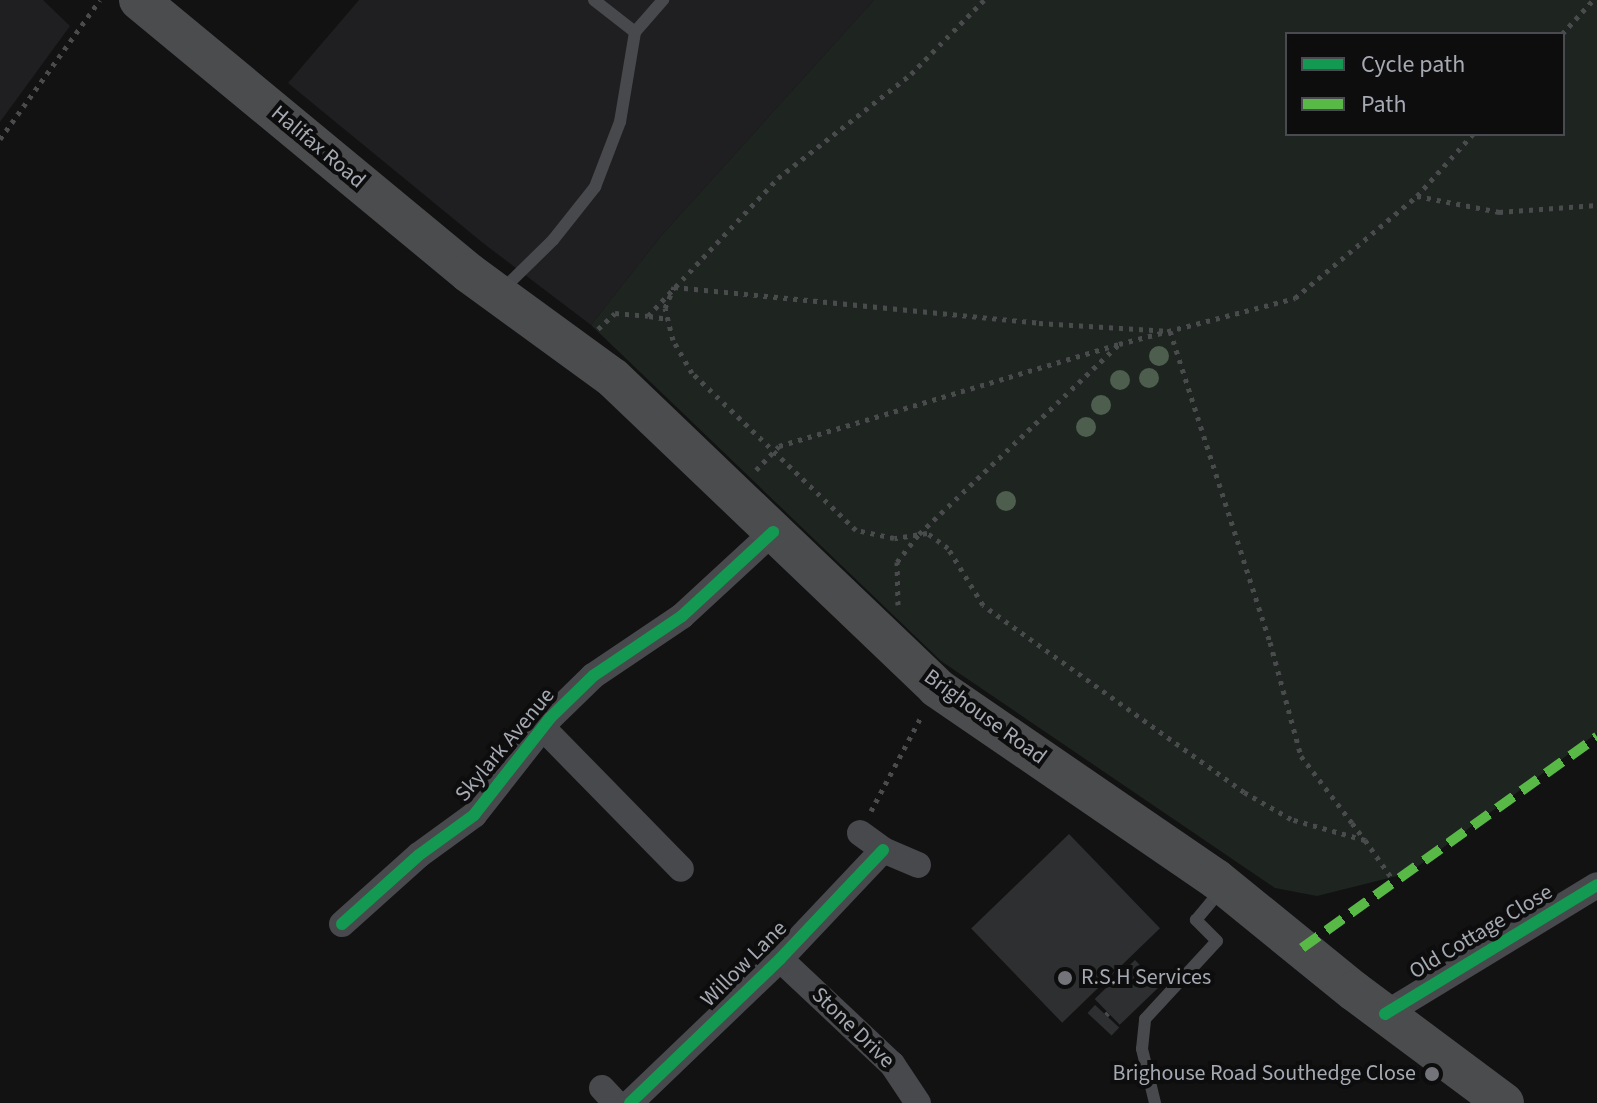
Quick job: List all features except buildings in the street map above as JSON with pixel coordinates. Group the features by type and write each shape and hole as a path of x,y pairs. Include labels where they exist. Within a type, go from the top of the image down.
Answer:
{"main road":[{"name":"Halifax Road","path":"139,0 498,294"},
{"name":"Brighouse Road","path":"498,294 613,378 937,688 1225,886 1385,1014 1504,1103"}],"street":[{"name":"Skylark Avenue","path":"342,924 419,855 474,815 543,728 593,676 642,639 682,616 773,532"},
{"name":"Skylark Avenue","path":"543,728 681,869"},
{"path":"860,833 883,850 918,865"},
{"name":"Willow Lane","path":"630,1103 780,959 883,850"},
{"name":"Old Cottage Close","path":"1385,1014 1597,885"},
{"name":"Stone Drive","path":"780,959 892,1064 918,1103"}],"lane":[{"path":"594,0 635,32"},
{"path":"498,294 553,240 595,187 620,122 635,32 663,0"},
{"path":"1155,1103 1142,1049 1145,1019 1217,941 1196,920 1225,886"}],"path":[{"path":"0,139 100,0"},
{"path":"648,316 778,178 911,74 984,0"},
{"path":"1564,32 1593,0"},
{"path":"734,493 779,446 1119,344 1295,298 1417,196 1471,136"},
{"path":"1417,196 1499,212 1597,205"},
{"path":"674,287 665,308 673,340 692,373 772,453 856,530 894,538 927,533 948,548 983,605 1244,792 1291,819 1365,840"},
{"path":"674,287 1039,323 1170,331"},
{"path":"576,351 615,313 668,319"},
{"path":"1170,331 1266,628 1301,756 1391,877"},
{"path":"874,627 900,604 897,562 919,534 1119,344"},
{"path":"860,833 937,688"}],"shaded area":[{"path":"0,0 43,0 70,26 0,122"},
{"path":"359,0 874,0 661,236 591,325 483,243 288,83"},
{"path":"874,0 1597,0 1597,733 1409,873 1317,896 1275,888 941,661 591,325 661,236"}],"marked path":[{"path":"1302,948 1597,737"}],"cycle path":[{"path":"342,924 419,855 474,815 550,718 593,676 682,616 773,532"},
{"path":"630,1103 780,959 883,850"},
{"path":"1385,1014 1597,885"}],"place":[{"name":"R.S.H Services","path":"1065,978"},
{"name":"Brighouse Road Southedge Close","path":"1432,1074"}]}
